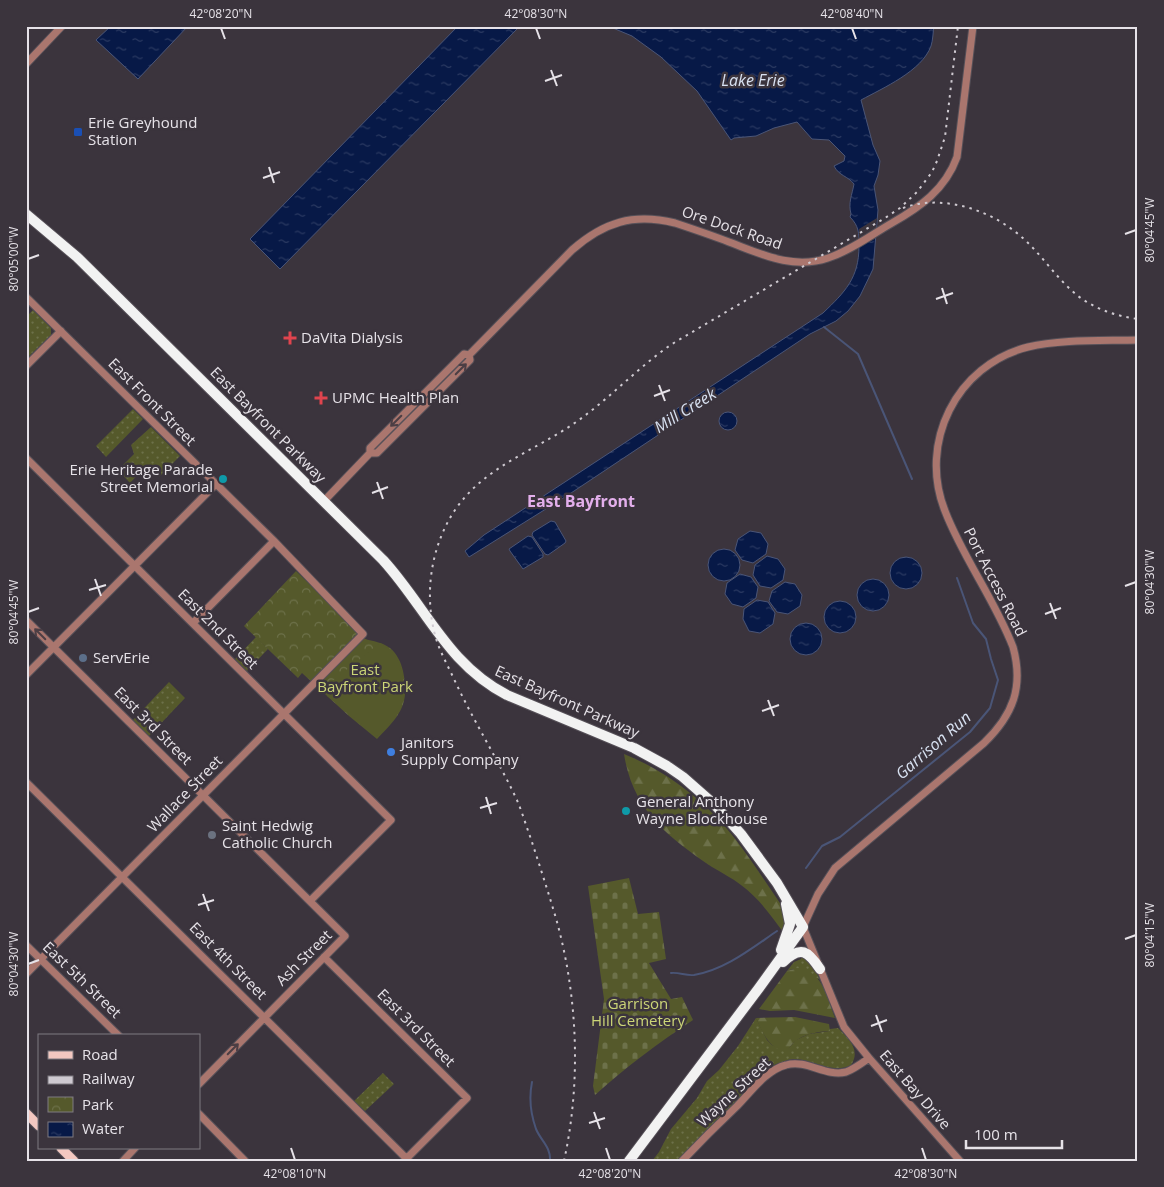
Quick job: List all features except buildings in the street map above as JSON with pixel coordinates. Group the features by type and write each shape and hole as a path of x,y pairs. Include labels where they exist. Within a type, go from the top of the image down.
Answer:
{"highway":[{"name":"East Bayfront Parkway","path":"26,214 77,257 395,573 445,643 471,672 506,695 634,748 683,777 730,820 782,892 803,927"},
{"path":"769,975 783,946 790,924 788,909 782,892"},
{"path":"629,1161 803,927"},
{"path":"769,975 791,954 800,952 810,955 820,969"}],"main road":[{"path":"26,1114 38,1125"},
{"path":"63,1150 74,1161"}],"street":[{"path":"26,64 62,26"},
{"name":"Ore Dock Road","path":"324,501 370,453 370,448 464,354 469,356 584,239 605,227 623,221 648,218 675,223 780,261 809,262 829,258 924,203 940,187 957,157 974,26"},
{"name":"East Front Street","path":"26,297 274,541 363,634"},
{"path":"26,366 61,331"},
{"name":"Port Access Road","path":"803,927 818,894 835,868 984,743 1000,726 1013,703 1017,680 1013,647 947,516 938,492 937,445 942,426 951,405 974,375 991,363 1014,351 1048,344 1138,340"},
{"name":"East 2nd Street","path":"26,458 391,820 310,900"},
{"path":"26,675 216,484"},
{"path":"193,623 274,541"},
{"name":"East 3rd Street","path":"26,620 345,936"},
{"name":"Wallace Street","path":"26,974 363,634"},
{"name":"East 4th Street","path":"26,782 265,1017 406,1160"},
{"name":"East Bay Drive","path":"803,927 844,1027 960,1161"},
{"name":"Ash Street","path":"200,1083 345,936"},
{"name":"East 5th Street","path":"26,945 117,1034"},
{"name":"East 3rd Street","path":"324,957 466,1098 406,1160"},
{"name":"Wayne Street","path":"682,1161 777,1068 794,1064 841,1073 851,1070 869,1058"},
{"path":"200,1115 245,1161"},
{"path":"123,1161 133,1150"}],"green space":[{"path":"33,310 51,328 51,335 26,359 26,317"},
{"path":"133,409 143,419 106,457 96,446"},
{"path":"151,427 180,456 159,477 147,465 130,483 118,470 134,454 131,445"},
{"name":"East Bayfront Park","path":"296,571 362,637 390,648 400,661 405,683 404,701 397,716 377,739 302,673 298,678 244,626"},
{"path":"256,637 268,649 247,671 235,659"},
{"path":"380,643 389,649 399,662 403,678 404,695 398,714 377,736 327,696 325,687"},
{"path":"169,682 185,698 149,736 133,720"},
{"path":"624,754 656,769 686,789 725,826 784,909 786,915 784,933 747,890 681,845 655,821 635,791"},
{"name":"Garrison Hill Cemetery","path":"629,878 638,914 659,912 666,959 649,963 671,999 682,997 693,1020 642,1056 595,1095 593,1086 604,999 588,886"},
{"path":"801,956 812,964 822,985 819,979 793,969 787,971 794,962 801,959"},
{"path":"798,968 814,975 819,980 827,994 835,1018 794,1010 770,1011 759,1009 787,971"},
{"path":"795,1017 829,1024 830,1031 818,1032 800,1038 790,1046 787,1052 771,1044 764,1035 756,1018"},
{"path":"756,1018 767,1040 772,1045 781,1049 788,1049 796,1040 809,1034 838,1028 852,1045 855,1054 854,1060 851,1065 844,1068 829,1067 800,1059 793,1059 774,1065 678,1161 652,1161 671,1129 697,1098 707,1081 719,1070 738,1046"},
{"path":"383,1073 394,1084 365,1111 354,1101"}],"water":[{"path":"111,26 188,26 138,79 96,40"},
{"path":"458,26 520,26 280,269 250,239"},
{"name":"Lake Erie","path":"608,26 934,26 931,46 919,63 901,78 861,100 873,145 880,161 874,186 878,210 873,269 860,296 848,311 836,321 810,334 565,497 469,557 465,551 484,535 823,313 844,291 856,267 859,233 850,217 850,203 854,184 838,172 834,166 844,161 845,156 829,140 812,139 797,122 774,128 756,136 734,138 731,140 697,91 661,57 632,36"},
{"path":"728,412 734,415 737,421 734,427 728,430 722,427 719,421 722,415"},
{"path":"551,521 555,522 566,541 548,555 545,554 532,535 533,532"},
{"path":"750,531 761,533 768,544 766,554 753,563 742,560 735,550 738,539"},
{"path":"528,536 532,537 543,557 523,569 509,549"},
{"path":"724,549 735,554 740,565 735,576 724,581 713,576 708,565 713,554"},
{"path":"767,556 778,559 785,569 783,580 771,588 760,586 753,575 755,565"},
{"path":"906,557 912,558 917,562 921,567 921,579 917,584 912,588 906,589 900,588 895,584 891,579 890,573 891,567 895,562 900,558"},
{"path":"740,574 751,577 758,587 756,598 743,607 732,604 725,594 727,583"},
{"path":"873,579 879,580 884,584 888,589 888,601 884,606 879,610 873,611 867,610 862,606 858,601 857,595 858,589 862,584 867,580"},
{"path":"785,582 795,584 802,595 800,606 788,614 777,612 769,601 772,591"},
{"path":"757,600 768,602 775,613 773,624 760,633 749,631 743,619 744,609"},
{"path":"840,601 846,602 851,606 855,611 855,623 851,628 846,632 840,633 834,632 829,628 825,623 824,617 825,611 829,606 834,602"},
{"path":"806,623 812,624 817,628 821,633 821,645 817,650 812,654 806,655 800,654 795,650 791,645 790,639 791,633 795,628 800,624"}],"pier":[{"path":"877,218 875,239 859,247 859,229"}],"waterway":[{"name":"Garrison Run","path":"824,327 858,354 912,479"},
{"name":"Garrison Run","path":"806,868 822,846 840,837 970,732 990,708 998,680 986,639 973,623 957,578"},
{"name":"Garrison Run","path":"671,973 694,975 717,968 738,958 777,931"},
{"name":"Garrison Run","path":"532,1082 533,1118 536,1129 549,1152 550,1161"}],"railway":[{"path":"564,1161 573,1102 575,1071 573,1011 564,951 548,891 518,803 461,694 435,635 430,603 430,586 435,554 440,539 455,510 468,494 498,469 583,417 672,344 885,218 900,208 917,192 932,172 945,137 958,26"},
{"path":"903,208 919,204 952,204 984,213 1013,230 1026,241 1064,283 1085,301 1106,311 1138,319"}],"place":[{"name":"Erie Greyhound Station","path":"78,132"},
{"name":"DaVita Dialysis","path":"290,338"},
{"name":"UPMC Health Plan","path":"321,398"},
{"name":"Erie Heritage Parade Street Memorial","path":"223,479"},
{"name":"ServErie","path":"83,658"},
{"name":"Janitors Supply Company","path":"391,752"},
{"name":"General Anthony Wayne Blockhouse","path":"626,811"},
{"name":"Saint Hedwig Catholic Church","path":"212,835"}],"district":[{"name":"East Bayfront","path":"581,501"}],"water label":[{"name":"Mill Creek","path":"685,410"}]}
